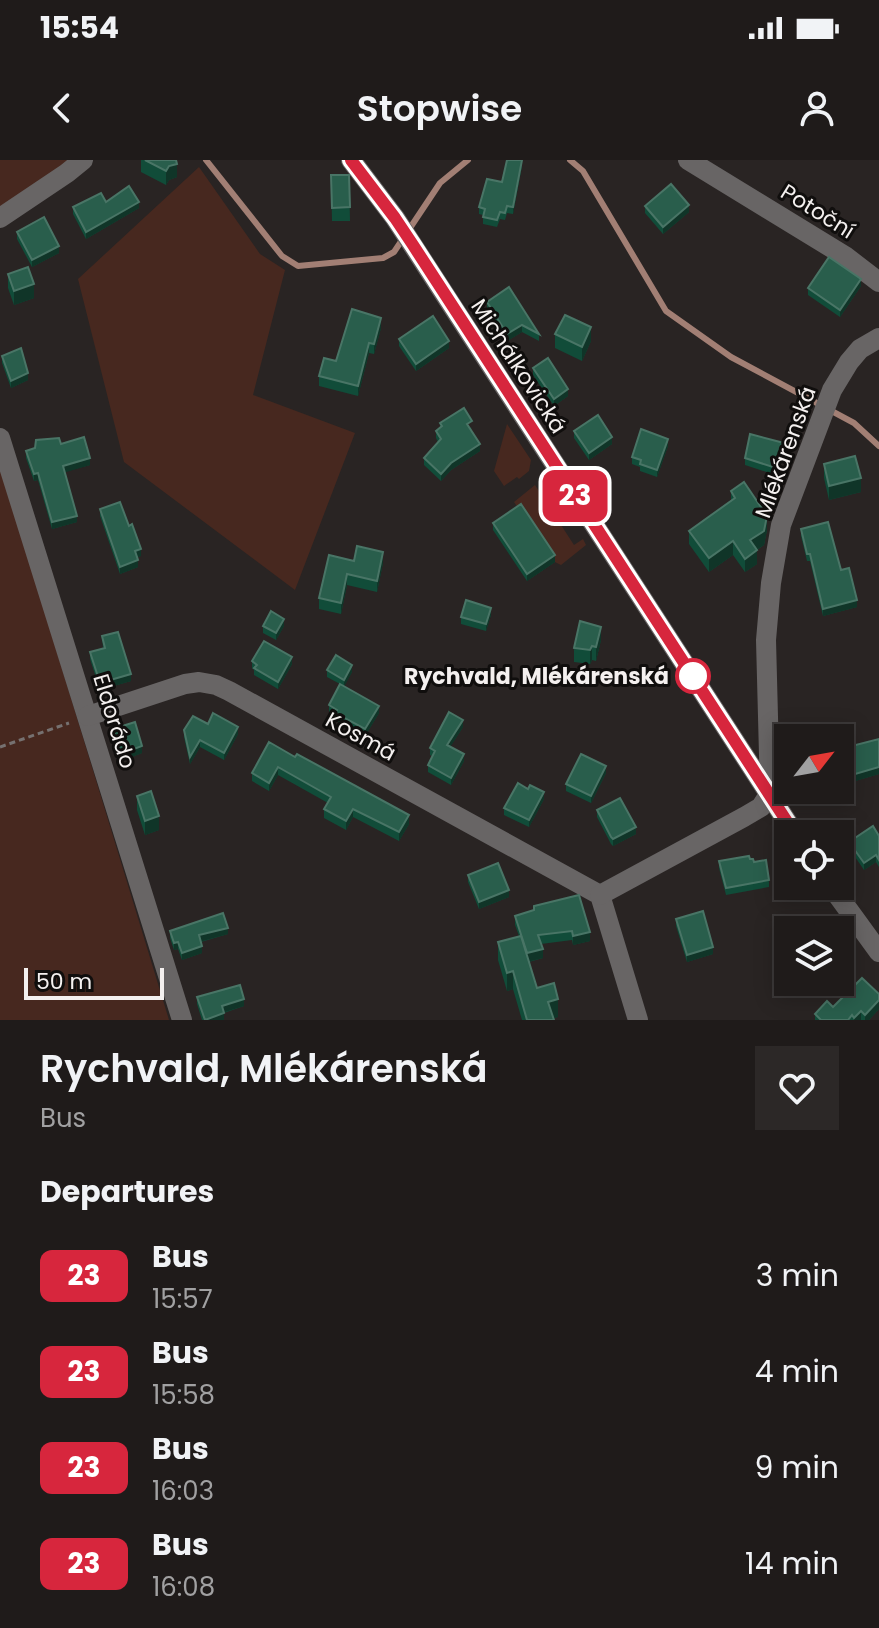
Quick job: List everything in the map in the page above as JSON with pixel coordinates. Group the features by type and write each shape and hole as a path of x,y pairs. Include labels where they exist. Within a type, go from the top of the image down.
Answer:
{"street":[{"path":"0,218 83,160"},
{"name":"Michálkovická","path":"351,160 413,245 786,820"},
{"name":"Potoční","path":"688,160 845,256 879,282"},
{"name":"Mlékárenská","path":"770,793 766,640 771,583 781,525 832,390 860,349 879,338"},
{"name":"Eldorádo","path":"0,438 182,1020"},
{"name":"Kosmá","path":"88,716 185,684 199,682 216,685 600,895"},
{"path":"638,1020 600,895 761,807 770,793"},
{"path":"841,900 879,952"}],"path":[{"path":"0,747 88,716"}],"shaded area":[{"path":"0,160 70,160 0,207"},
{"path":"199,167 260,254 285,270 253,395 355,433 295,590 124,462 78,279"},
{"path":"507,424 531,460 529,471 504,486 494,471"},
{"path":"0,465 169,1020 0,1020"},
{"path":"535,485 574,545 583,539 586,545 561,565 555,562 514,502"}],"building":[{"path":"145,160 176,160 177,164 169,166 166,171"},
{"path":"507,160 522,160 513,207 507,206 505,213 500,212 497,220 483,217 485,209 479,207 487,179 502,182"},
{"path":"331,175 349,175 350,207 332,208"},
{"path":"671,184 689,205 663,227 645,206"},
{"path":"129,186 139,202 86,232 73,207 101,193 106,202"},
{"path":"44,217 59,246 32,260 17,232"},
{"path":"829,257 861,279 840,310 808,288"},
{"path":"28,267 34,284 14,291 8,274"},
{"path":"509,287 539,334 522,325 507,334 487,302"},
{"path":"352,309 381,318 374,344 369,343 358,386 319,376 324,358 336,361"},
{"path":"565,315 591,327 582,347 555,334"},
{"path":"433,316 449,341 416,364 399,339"},
{"path":"21,348 28,373 11,381 2,356"},
{"path":"548,358 568,389 554,399 533,368"},
{"path":"464,408 472,421 467,424 480,444 451,463 441,474 424,458 441,439 436,431 442,426 440,423"},
{"path":"598,415 612,437 589,453 574,431"},
{"path":"641,429 668,439 657,470 640,464 641,460 632,457"},
{"path":"750,434 784,443 776,468 745,458"},
{"path":"84,437 90,458 63,466 77,516 52,522 38,473 34,474 26,451 35,448 36,440 59,438 61,444"},
{"path":"855,456 861,478 829,486 824,464"},
{"path":"744,482 767,516 764,531 750,540 757,550 745,559 733,541 709,558 689,531 735,498 731,491"},
{"path":"120,502 141,549 135,551 138,560 120,567 100,509"},
{"path":"521,504 555,555 527,574 493,523"},
{"path":"828,522 841,570 849,568 857,600 823,609 801,529"},
{"path":"357,546 383,552 377,581 347,574 341,603 319,598 329,555 354,561"},
{"path":"466,600 491,608 486,624 461,617"},
{"path":"271,611 284,619 276,633 263,626"},
{"path":"580,621 601,627 596,647 592,646 590,650 574,648"},
{"path":"118,632 131,674 100,683 90,652 105,648 102,636"},
{"path":"264,641 292,657 278,682 254,668 257,665 252,661"},
{"path":"336,655 352,665 344,680 327,670"},
{"path":"340,684 379,706 365,729 335,713 337,710 329,705"},
{"path":"449,712 463,720 447,745 464,754 451,778 428,765 435,751 430,748"},
{"path":"213,713 238,727 224,753 200,740 190,757 184,730 193,716 208,724"},
{"path":"135,722 142,746 121,754 113,729"},
{"path":"879,739 879,767 854,774 854,745"},
{"path":"269,742 409,815 399,832 353,809 346,821 324,809 331,797 278,767 269,783 252,773"},
{"path":"581,754 606,766 591,796 566,784"},
{"path":"518,783 544,792 529,820 504,808"},
{"path":"151,791 159,816 145,821 137,796"},
{"path":"620,798 636,827 613,839 597,810"},
{"path":"873,826 879,836 879,860 876,855 864,863 854,849 854,839"},
{"path":"749,856 754,862 766,860 769,880 726,888 719,861"},
{"path":"498,863 509,890 479,902 468,875"},
{"path":"579,895 590,932 573,936 572,931 538,935 543,949 527,953 515,916 534,910 534,906"},
{"path":"703,911 713,947 687,955 676,919"},
{"path":"223,913 228,928 199,935 202,946 182,953 178,942 174,943 170,931"},
{"path":"521,936 537,988 554,983 558,999 548,1002 554,1020 527,1020 513,971 507,973 498,942"},
{"path":"862,978 879,994 879,1000 865,1015 861,1011 848,1020 821,1020 815,1014 827,1001 833,1007 844,996 854,996 854,986"},
{"path":"240,985 244,999 222,1006 224,1013 205,1020 197,997"}],"waterway":[{"path":"206,160 282,256 298,266 383,258 394,252 440,183 468,160"},
{"path":"570,160 583,171 666,311 731,357 854,423 879,446"}],"bus line":[{"name":"23","path":"351,160 413,245 785,820"}],"place":[{"name":"Rychvald, Mlékárenská","path":"693,676"}]}
